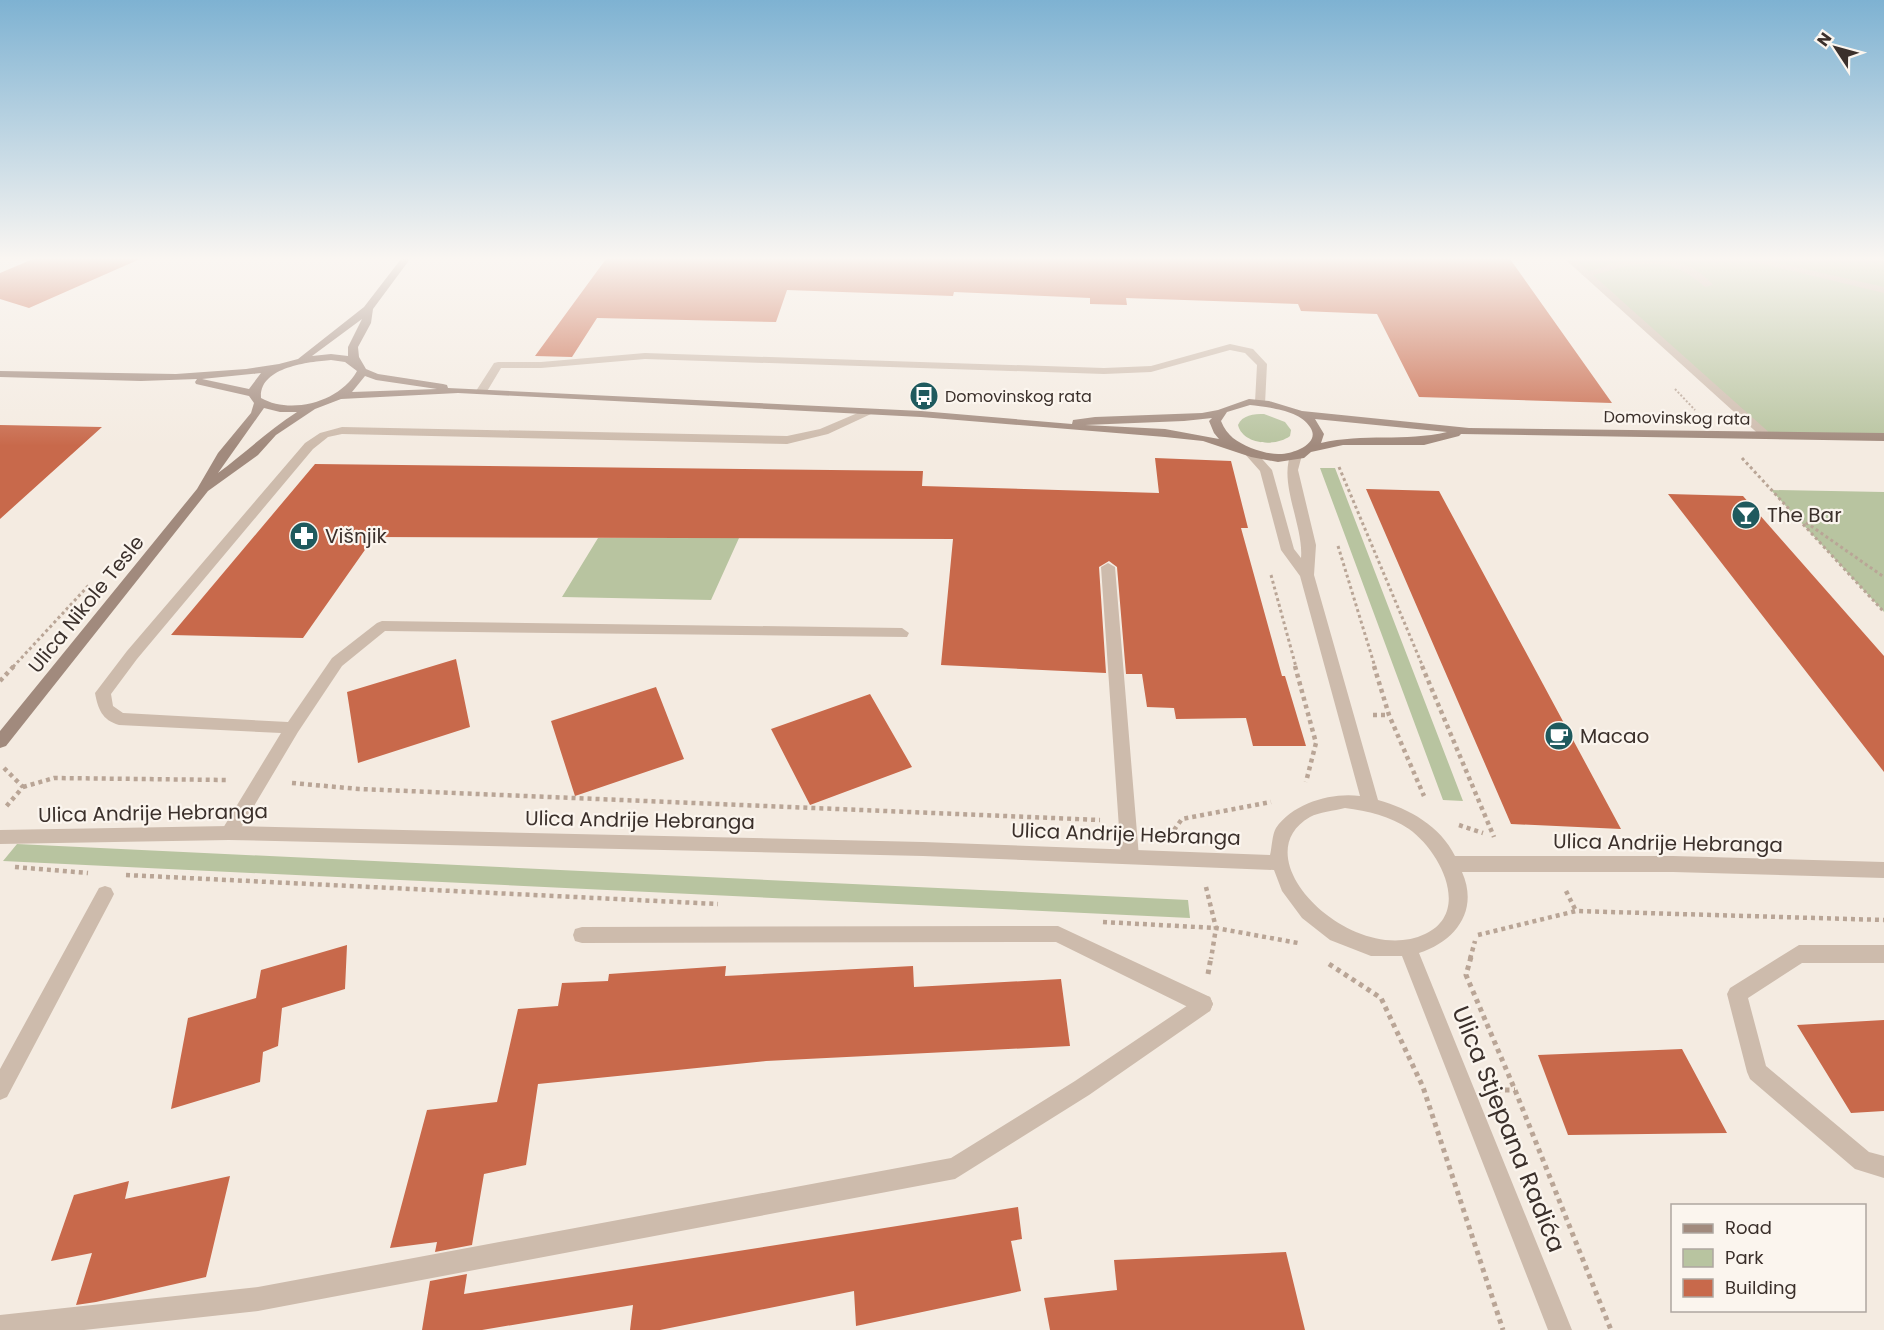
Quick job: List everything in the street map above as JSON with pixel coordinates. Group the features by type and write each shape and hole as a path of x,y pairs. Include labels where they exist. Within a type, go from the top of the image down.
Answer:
{"main road":[{"path":"296,362 315,351 353,321"},
{"path":"171,377 223,385 285,409 320,404 340,396 360,379 359,367 352,355 352,347 366,321"},
{"path":"0,374 171,377 232,374 331,357 359,367 376,377 458,390 921,414 1165,433 1204,438 1235,447"},
{"name":"Ulica Nikole Tesle","path":"0,742 202,490 222,456 256,414 255,385 281,367"},
{"path":"340,396 458,390"},
{"path":"1054,425 1107,417 1202,417 1220,413 1236,404 1261,402"},
{"name":"Domovinskog rata","path":"1261,402 1290,408 1302,414 1469,431 1884,437"},
{"name":"Ulica Nikole Tesle","path":"202,490 254,452 272,433 320,404"},
{"path":"1220,413 1215,421 1216,430 1223,439 1235,447"},
{"path":"1302,414 1311,422 1318,435 1310,449"},
{"name":"Domovinskog rata","path":"1235,447 1267,457 1296,455 1343,441 1424,441 1469,431"}],"street":[{"path":"1639,321 1768,437"},
{"path":"482,391 498,365 541,365 645,356 1104,371 1151,369 1230,347 1249,351 1262,364 1261,402"},
{"path":"292,728 119,719 106,709 103,693 250,514 309,446 324,435 342,430 788,440 824,432 867,412"},
{"path":"1250,453 1266,470 1288,550 1306,575 1371,804"},
{"path":"1296,455 1292,470 1309,545 1306,575"},
{"path":"1108,567 1130,857"},
{"path":"229,833 292,728 337,662 382,626 902,633"},
{"path":"1345,801 1371,804 1396,813 1419,826 1438,844 1452,864 1459,886 1458,908 1449,927 1432,941 1408,948 1379,948 1360,943 1323,926 1301,907 1285,885 1279,862 1280,842 1287,824 1303,812 1322,803 1345,801"},
{"name":"Ulica Andrije Hebranga","path":"0,837 229,833 922,849 1279,862"},
{"name":"Ulica Andrije Hebranga","path":"1452,864 1673,864 1881,874"},
{"path":"0,1090 105,894"},
{"path":"0,1327 258,1299 955,1168 1082,1089 1203,1004 1058,934 582,935"},
{"name":"Ulica Stjepana Radića","path":"1408,948 1560,1330"},
{"path":"1884,954 1799,954 1737,994 1757,1072 1863,1161 1884,1167"}],"path":[{"path":"1720,436 1884,612"},
{"path":"1733,461 1756,461"},
{"path":"1337,462 1494,837"},
{"path":"1794,515 1884,577"},
{"path":"1336,538 1389,715 1428,805"},
{"path":"1270,568 1316,743 1305,785"},
{"path":"23,788 54,778 260,781 371,789 1127,821 1174,830 1198,860 1216,928 1203,1004"},
{"path":"1174,830 1182,819 1281,800"},
{"path":"1453,823 1494,837 1504,838"},
{"path":"119,874 727,904"},
{"path":"1611,1330 1515,1090 1466,975 1477,935 1576,911 1884,920"},
{"path":"1097,922 1216,928 1295,941 1304,947"},
{"path":"1323,960 1381,998 1423,1087 1503,1330"}],"green space":[{"path":"1640,321 1884,321 1884,437 1768,437"},
{"path":"1264,414 1285,422 1291,430 1290,436 1284,440 1269,443 1253,440 1241,432 1238,425 1242,419"},
{"path":"1320,468 1335,468 1463,801 1443,800"},
{"path":"1771,490 1884,492 1884,612"},
{"path":"598,538 739,538 711,600 562,597"},
{"path":"17,844 1188,900 1190,918 3,861"}],"building":[{"path":"561,321 595,321 572,357 535,356"},
{"path":"1381,321 1554,321 1612,403 1419,397"},
{"path":"0,425 102,427 0,519"},
{"path":"1155,458 1231,461 1248,528 1241,528 1282,676 1285,676 1306,746 1253,746 1246,718 1176,719 1174,708 1147,707 1142,674 1126,674 1117,567 1109,561 1099,567 1106,673 941,665 953,539 374,537 303,638 171,635 315,464 923,471 922,486 1159,493"},
{"path":"1366,489 1439,491 1621,829 1511,824"},
{"path":"1668,494 1743,496 1884,656 1884,772"},
{"path":"456,659 470,727 358,763 347,692"},
{"path":"656,687 684,759 575,796 551,721"},
{"path":"870,694 912,767 810,805 771,729"},
{"path":"347,945 345,989 282,1008 278,1046 263,1052 260,1082 171,1109 188,1018 256,998 261,970"},
{"path":"726,966 725,976 913,966 914,987 1061,979 1070,1046 766,1061 538,1084 526,1165 484,1174 472,1245 435,1252 437,1242 390,1248 427,1110 497,1102 518,1009 558,1006 562,983 608,981 609,974"},
{"path":"1884,1020 1884,1111 1851,1113 1797,1025"},
{"path":"1682,1049 1727,1133 1568,1135 1538,1055"},
{"path":"230,1176 206,1277 76,1305 92,1253 51,1261 74,1195 129,1181 125,1199"},
{"path":"1018,1207 1022,1239 1011,1241 1021,1291 856,1326 854,1291 660,1330 630,1330 633,1305 482,1330 422,1330 430,1281 467,1274 464,1294"},
{"path":"1286,1252 1305,1330 1050,1330 1044,1298 1117,1290 1114,1260"}],"place":[{"name":"Domovinskog rata","path":"924,396"},
{"name":"The Bar","path":"1746,515"},
{"name":"Višnjik","path":"304,536"},
{"name":"Macao","path":"1559,736"}]}
